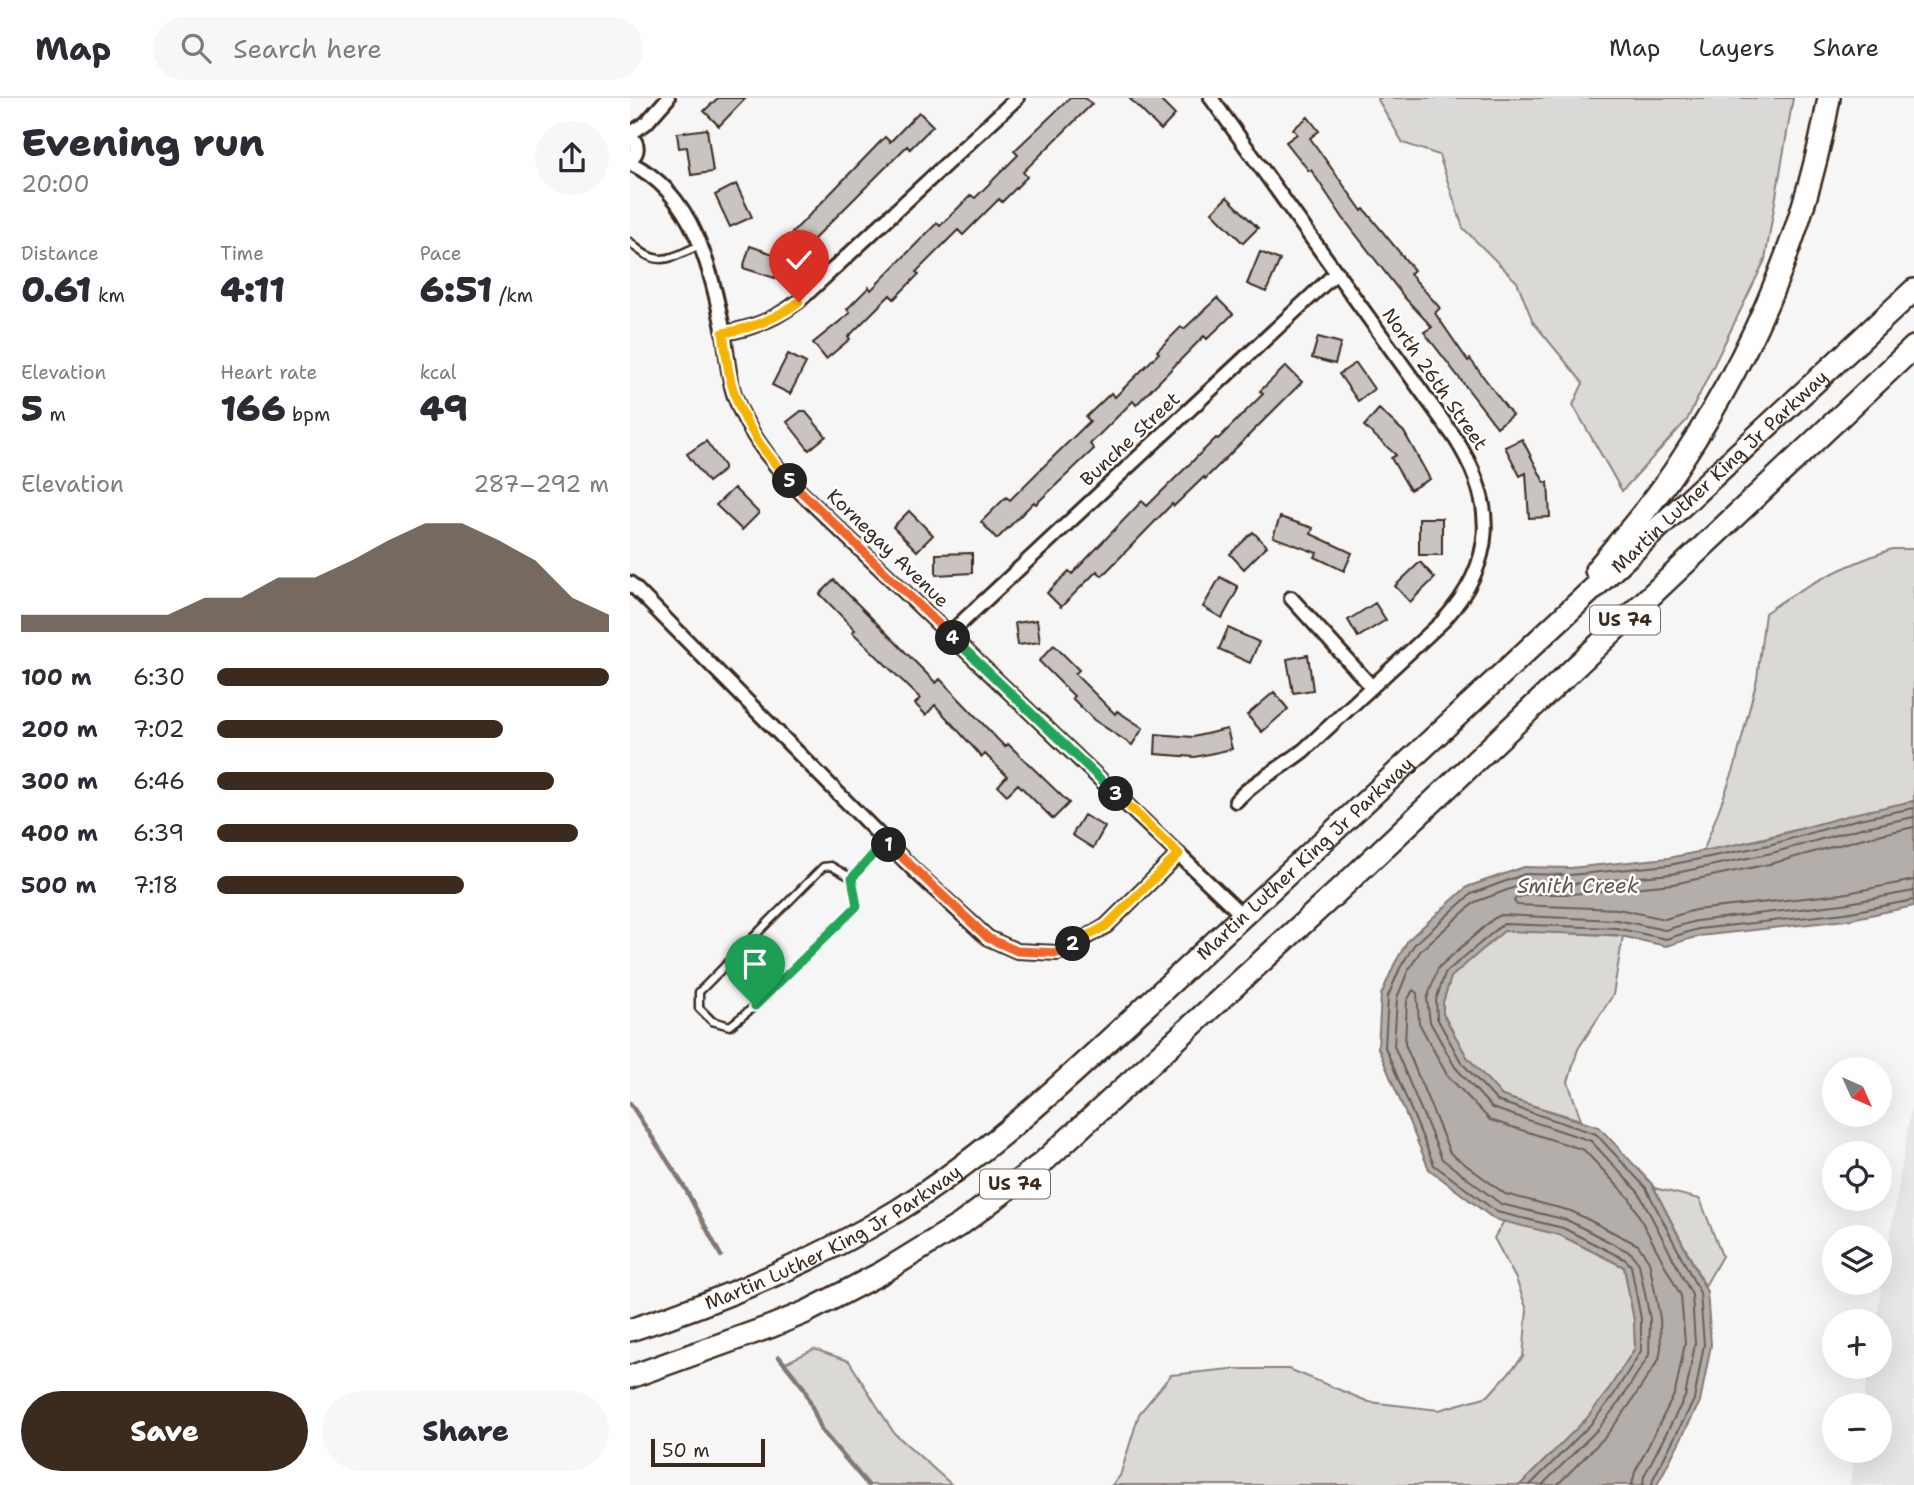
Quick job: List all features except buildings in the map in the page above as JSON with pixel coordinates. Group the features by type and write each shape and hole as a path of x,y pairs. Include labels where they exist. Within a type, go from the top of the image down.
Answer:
{"highway":[{"path":"1544,634 1658,493 1711,415 1738,364 1782,268 1805,202 1822,139 1829,98"},
{"name":"Martin Luther King Jr Parkway","path":"630,1330 707,1303 803,1263 857,1234 948,1177 998,1139 1244,917 1914,290"},
{"name":"US 74","path":"630,1377 806,1312 843,1293 961,1224 1041,1164 1204,1016 1914,347"}],"street":[{"path":"630,135 646,124 668,98"},
{"path":"723,333 754,327 799,302 1017,98"},
{"name":"North 26th Street","path":"1211,98 1337,272 1477,475 1483,497 1484,542 1470,586 1443,621 1372,687"},
{"path":"634,156 646,124"},
{"name":"Kornegay Avenue","path":"630,135 635,140 634,156 673,198 689,220 700,244 714,290 735,396 764,452 790,482 1244,917"},
{"name":"Bunche Street","path":"949,634 1337,272"},
{"path":"630,583 885,841 988,938 1017,951 1058,953 1106,926 1179,854"},
{"path":"1236,801 1255,784 1304,750 1372,687 1291,598"}],"lane":[{"path":"630,242 642,254 653,259 677,255 700,244"},
{"path":"852,878 885,841"},
{"path":"831,866 852,878 857,906 755,1006 730,1026 712,1021 699,1008 699,992 823,867 831,866"}],"shaded area":[{"path":"1377,98 1793,98 1765,260 1687,420 1622,491 1573,405 1583,383 1533,322 1517,282 1463,228 1439,155 1403,143"},
{"path":"1892,549 1914,549 1914,801 1703,852 1734,769 1757,679 1765,613 1826,576"},
{"path":"1504,930 1623,936 1613,995 1578,1049 1568,1082 1581,1120 1502,1096 1467,1057 1443,1014 1443,1002 1451,977"},
{"path":"1914,1091 1914,1485 1850,1485 1853,1463 1892,1463 1892,1393 1865,1393 1867,1379 1892,1379 1892,1309 1878,1309 1880,1295 1892,1295 1892,1225"},
{"path":"1654,1188 1700,1199 1722,1256 1705,1286"},
{"path":"1504,1221 1560,1235 1624,1267 1634,1320 1635,1348 1607,1392 1586,1420 1520,1485 1112,1485 1120,1476 1139,1414 1171,1375 1231,1369 1289,1369 1369,1402 1439,1410 1488,1396 1523,1357 1527,1310 1516,1279 1494,1238"},
{"path":"814,1349 849,1361 894,1433 952,1485 868,1485 822,1431 804,1388 785,1363"}],"water":[{"name":"Smith Creek","path":"1914,801 1914,906 1846,920 1699,936 1666,946 1616,935 1504,931 1451,977 1443,1002 1443,1014 1467,1057 1502,1096 1599,1127 1652,1184 1707,1292 1711,1345 1700,1402 1657,1485 1520,1485 1586,1419 1635,1348 1634,1320 1624,1267 1560,1235 1494,1219 1429,1169 1378,1048 1381,995 1408,940 1467,887 1524,867 1570,868 1668,858 1768,838 1857,813"}],"waterway":[{"path":"630,1103 685,1188 721,1256"},
{"path":"779,1357 804,1388 822,1431 868,1485"}],"route":[{"path":"755,1006 857,906 852,878 885,841 988,938 1017,951 1058,953 1106,926 1179,854 790,482 757,442 739,407 730,380 723,333 754,327 799,302"}]}
